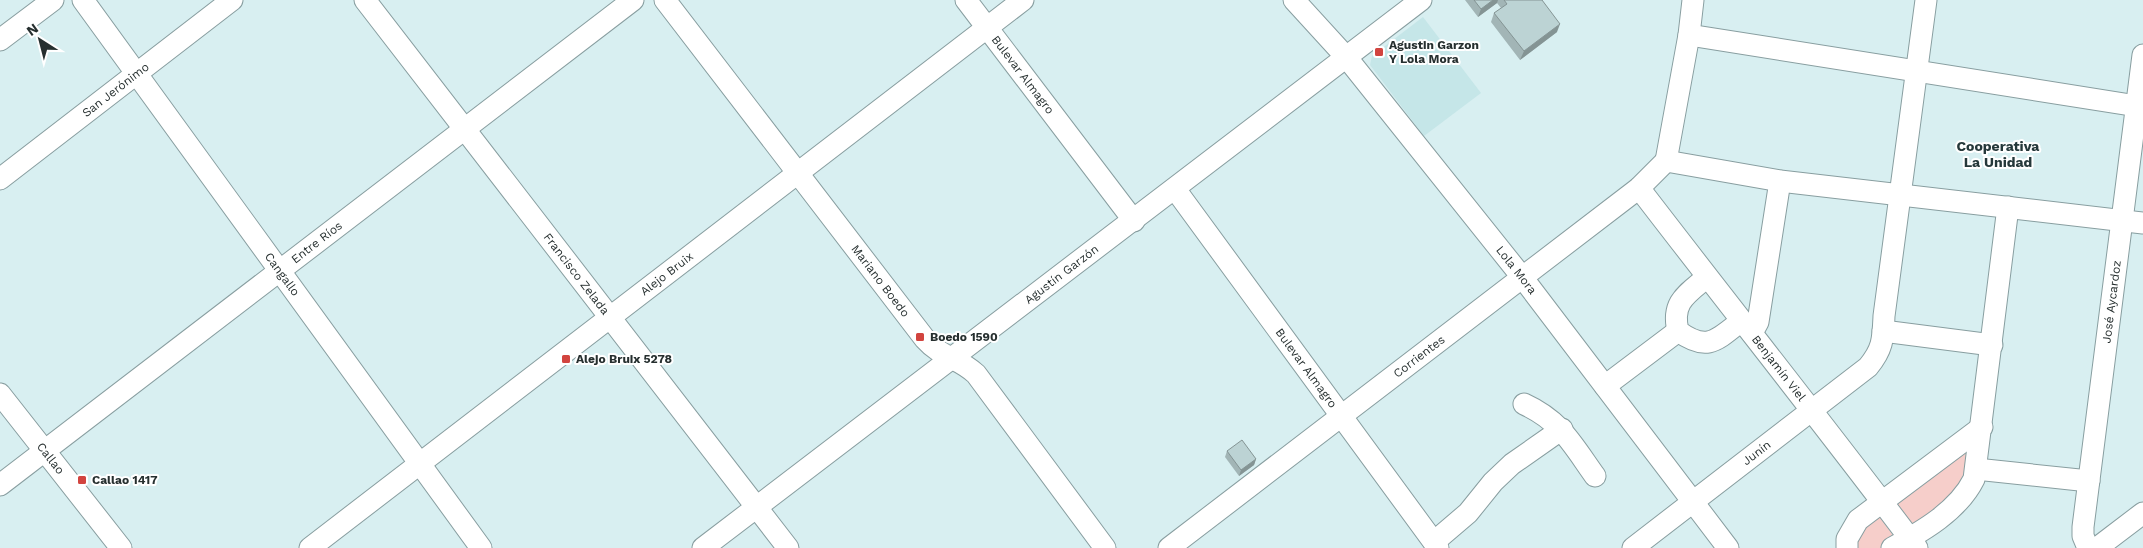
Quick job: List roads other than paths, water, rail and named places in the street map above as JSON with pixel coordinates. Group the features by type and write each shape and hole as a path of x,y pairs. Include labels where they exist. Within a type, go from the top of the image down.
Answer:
{"street":[{"path":"0,40 53,0"},
{"name":"Cangallo","path":"83,0 482,548"},
{"name":"San Jerónimo","path":"0,179 232,0"},
{"name":"Francisco Zelada","path":"365,0 788,548"},
{"name":"Entre Ríos","path":"0,485 633,0"},
{"name":"Mariano Boedo","path":"665,0 925,339 940,353 950,359 961,362 976,374 1105,548"},
{"name":"Bulevar Almagro","path":"966,0 1134,221"},
{"name":"Alejo Bruix","path":"310,548 1022,0"},
{"name":"Lola Mora","path":"1294,0 1347,58 1522,277 1728,548"},
{"name":"Agustín Garzón","path":"703,548 1175,190 1421,0"},
{"path":"1693,0 1689,35 1666,161 1780,180 2133,222"},
{"path":"1926,0 1884,316 1884,331 1992,345"},
{"path":"1689,35 2137,106"},
{"name":"José Aycardoz","path":"2088,548 2083,536 2089,481 2133,222 2137,106 2143,55"},
{"name":"Corrientes","path":"1169,548 1639,188 1666,161"},
{"path":"1707,277 1686,294 1678,305 1674,316 1678,331 1691,340 1704,343 1758,322 1780,180"},
{"name":"Benjamín Viel","path":"1639,188 1810,411 1883,501 1906,545"},
{"name":"Bulevar Almagro","path":"1175,190 1436,545"},
{"path":"1906,545 1968,491 1976,469 2008,207"},
{"path":"1605,386 1678,331"},
{"name":"Junín","path":"1633,548 1868,367 1879,354 1884,331"},
{"name":"Callao","path":"0,394 30,435 45,450 121,548"},
{"path":"1524,404 1541,412 1562,429 1595,476"},
{"path":"1847,548 1847,539 1858,520 1982,427"},
{"path":"1436,545 1468,513 1493,482 1512,464 1562,429"},
{"path":"1976,469 2089,481"},
{"path":"2097,548 2143,513"}],"place":[{"name":"Agustin Garzon Y Lola Mora","path":"1379,52"},
{"name":"Boedo 1590","path":"920,337"},
{"name":"Alejo Bruix 5278","path":"566,359"},
{"name":"Callao 1417","path":"82,480"}],"district":[{"name":"Cooperativa La Unidad","path":"1998,154"}]}
